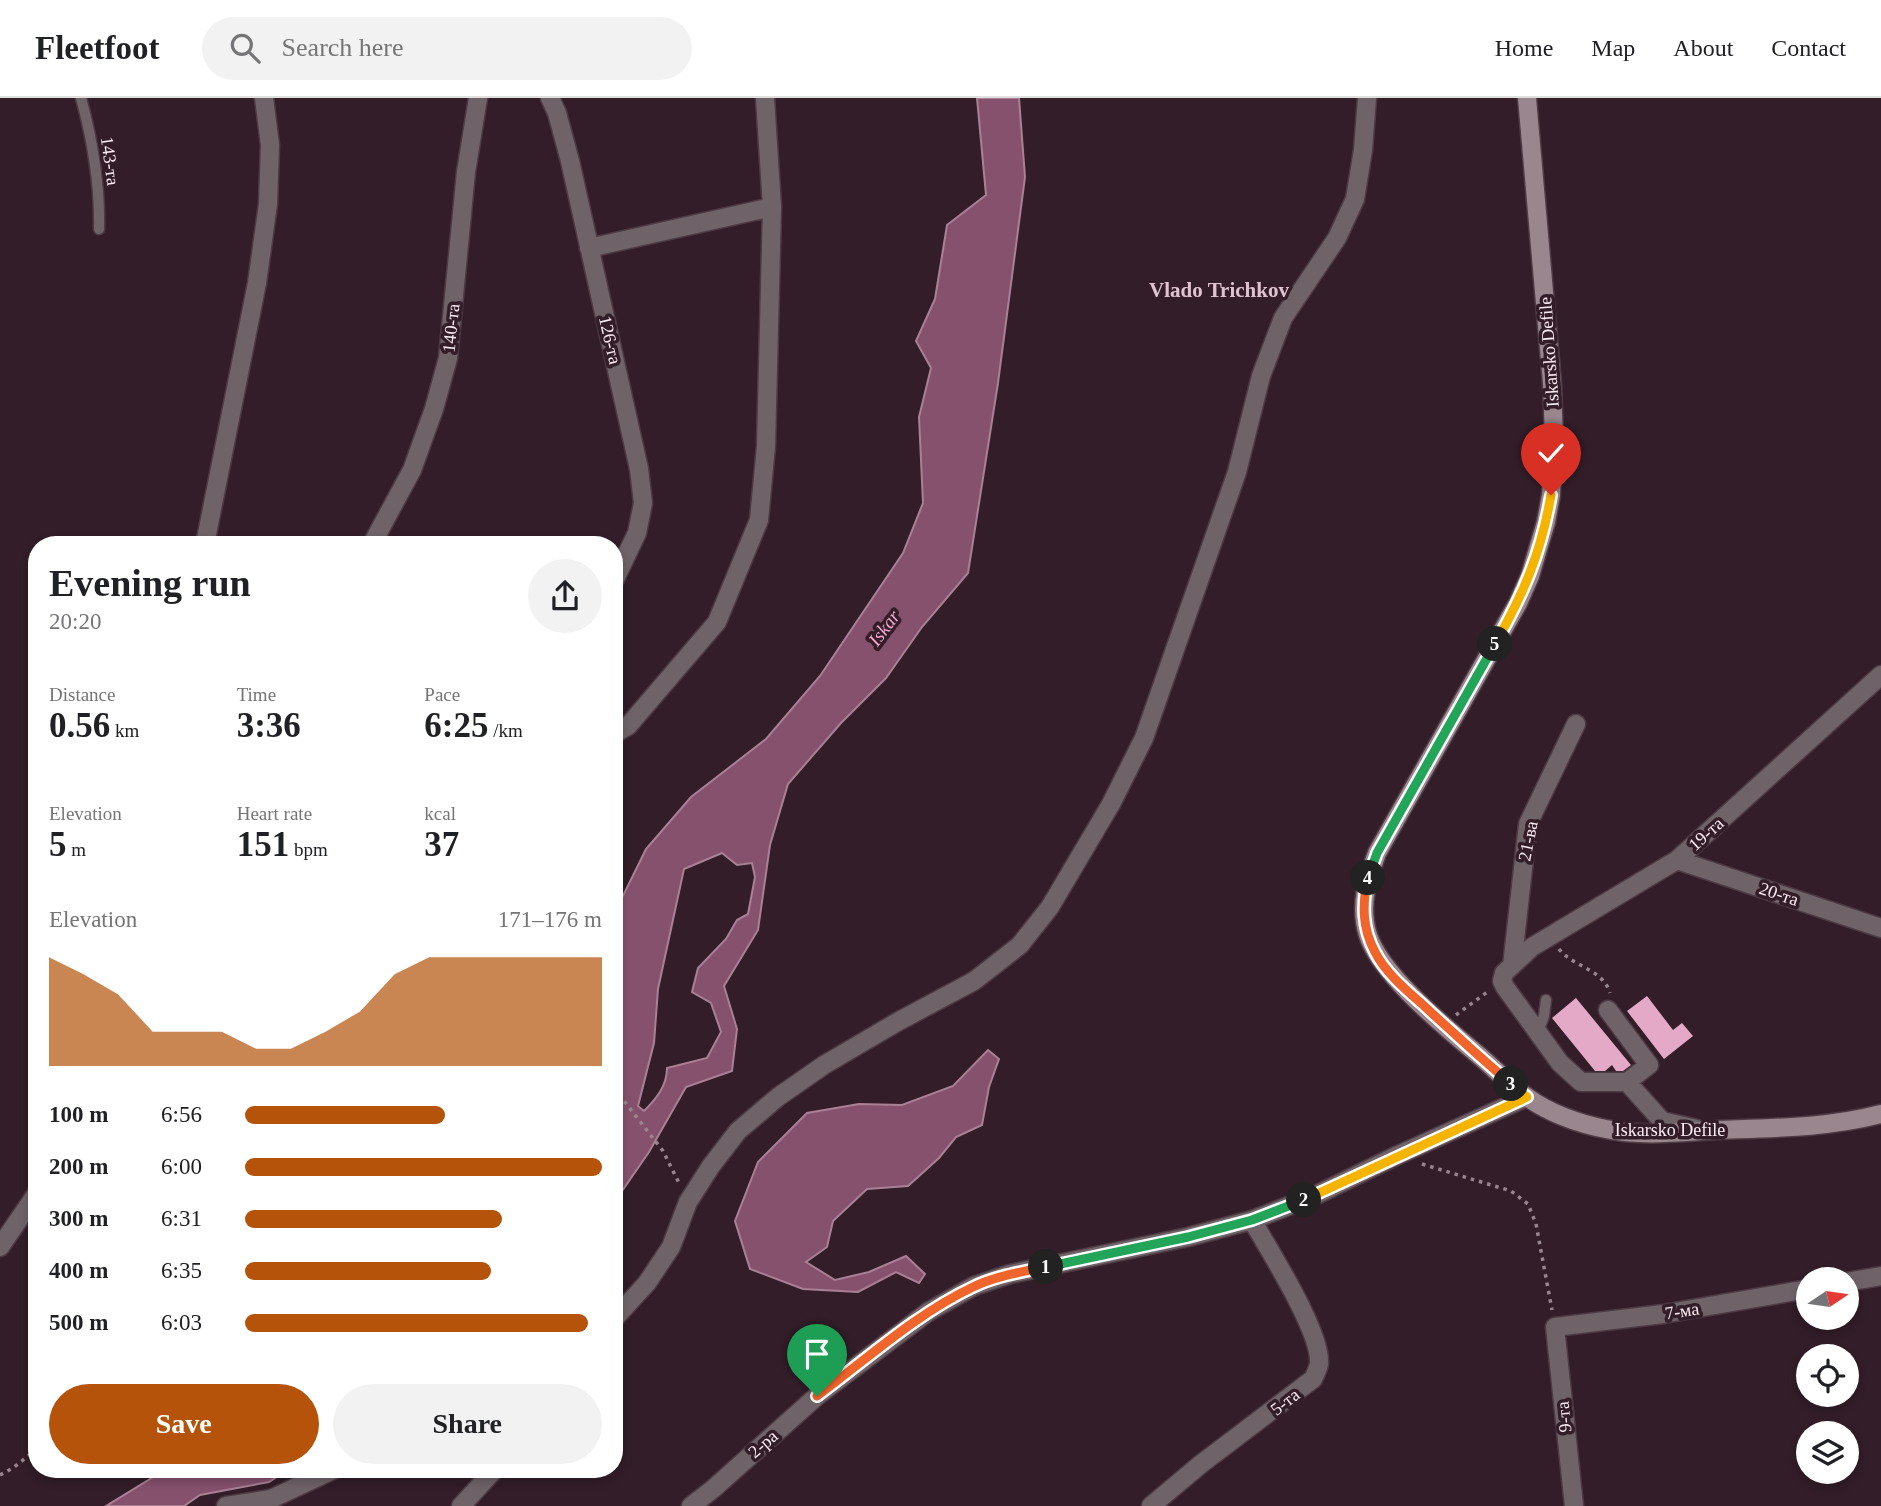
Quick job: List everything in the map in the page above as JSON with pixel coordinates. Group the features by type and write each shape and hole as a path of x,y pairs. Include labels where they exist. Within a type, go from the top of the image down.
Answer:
{"main road":[{"name":"Iskarsko Defile","path":"1527,98 1553,397 1554,468 1546,522 1530,576 1518,603 1377,853 1364,892 1363,915 1368,935 1376,954 1402,986 1527,1097 1556,1113 1606,1129 1635,1133 1822,1125 1881,1114"}],"street":[{"path":"207,536 257,283 268,204 270,145 264,98"},
{"name":"140-та","path":"376,536 412,470 448,358 466,172 478,98"},
{"name":"126-та","path":"550,98 557,113 570,161 639,469 643,503 637,533 623,562"},
{"path":"623,729 717,622 759,520 766,446 772,207 765,98"},
{"path":"623,1309 647,1283 671,1247 688,1202 738,1131 778,1097 824,1065 974,981 1020,945 1050,907 1111,804 1144,738 1237,472 1261,376 1283,318 1337,238 1355,200 1363,150 1367,98"},
{"path":"589,248 772,207"},
{"name":"19-та","path":"1507,973 1532,947 1677,860 1881,675"},
{"name":"21-ва","path":"1507,973 1528,824 1576,724"},
{"name":"20-та","path":"1677,860 1881,928"},
{"path":"1507,973 1505,987 1560,1063 1581,1082 1627,1083 1649,1065 1608,1010"},
{"path":"1627,1083 1662,1121 1705,1131"},
{"name":"2-ра","path":"691,1506 828,1388 928,1312 974,1286 1010,1274 1188,1237 1252,1220 1312,1197 1527,1097"},
{"path":"0,1247 28,1206"},
{"name":"5-та","path":"1151,1506 1201,1464 1313,1379 1319,1363 1307,1318 1252,1220"},
{"path":"1859,1280 1881,1276"},
{"name":"7-ма","path":"1555,1327 1663,1314 1796,1291"},
{"name":"9-та","path":"1555,1327 1574,1506"},
{"path":"226,1506 271,1499 316,1478"},
{"path":"461,1506 487,1478"}],"lane":[{"name":"143-та","path":"81,98 98,177 99,229"},
{"path":"1538,1033 1546,1000"}],"path":[{"path":"1554,934 1561,952 1604,979 1611,998 1608,1010"},
{"path":"1444,1024 1507,973"},
{"path":"623,1100 663,1151 688,1202"},
{"path":"1396,1157 1511,1191 1528,1204 1536,1224 1555,1327"},
{"path":"0,1475 28,1456"}],"water":[{"name":"Iskar","path":"977,98 1019,98 1025,177 998,383 968,573 922,627 886,678 841,723 788,784 770,845 758,930 724,986 737,1029 732,1071 686,1087 649,1152 623,1190 623,896 646,849 691,797 766,739 820,676 903,553 923,503 919,417 931,368 916,341 935,299 947,225 986,195","holes":["722,853 737,865 752,863 755,877 748,914 737,920 726,939 698,968 692,992 711,1003 721,1032 707,1058 667,1068 660,1092 644,1111 638,1106 654,1043 658,989 684,869"]},
{"path":"988,1050 999,1059 989,1087 982,1125 956,1137 939,1158 908,1186 867,1189 833,1221 827,1247 806,1262 835,1280 869,1272 906,1256 925,1274 919,1283 896,1272 858,1292 803,1289 750,1269 735,1221 758,1162 807,1113 859,1104 902,1105 953,1086"},
{"path":"152,1478 275,1478 269,1482 200,1495 184,1506 106,1506"}],"building":[{"path":"1647,996 1673,1030 1682,1023 1693,1036 1664,1059 1627,1011"},
{"path":"1576,998 1631,1065 1623,1071 1616,1071 1612,1065 1605,1071 1595,1071 1552,1018"}],"district":[{"name":"Vlado Trichkov","path":"1219,290"}],"route":[{"path":"817,1396 928,1312 974,1286 1010,1274 1188,1237 1252,1220 1312,1197 1527,1097 1402,986 1376,954 1363,915 1364,892 1377,853 1518,603 1539,550 1551,495"}]}
